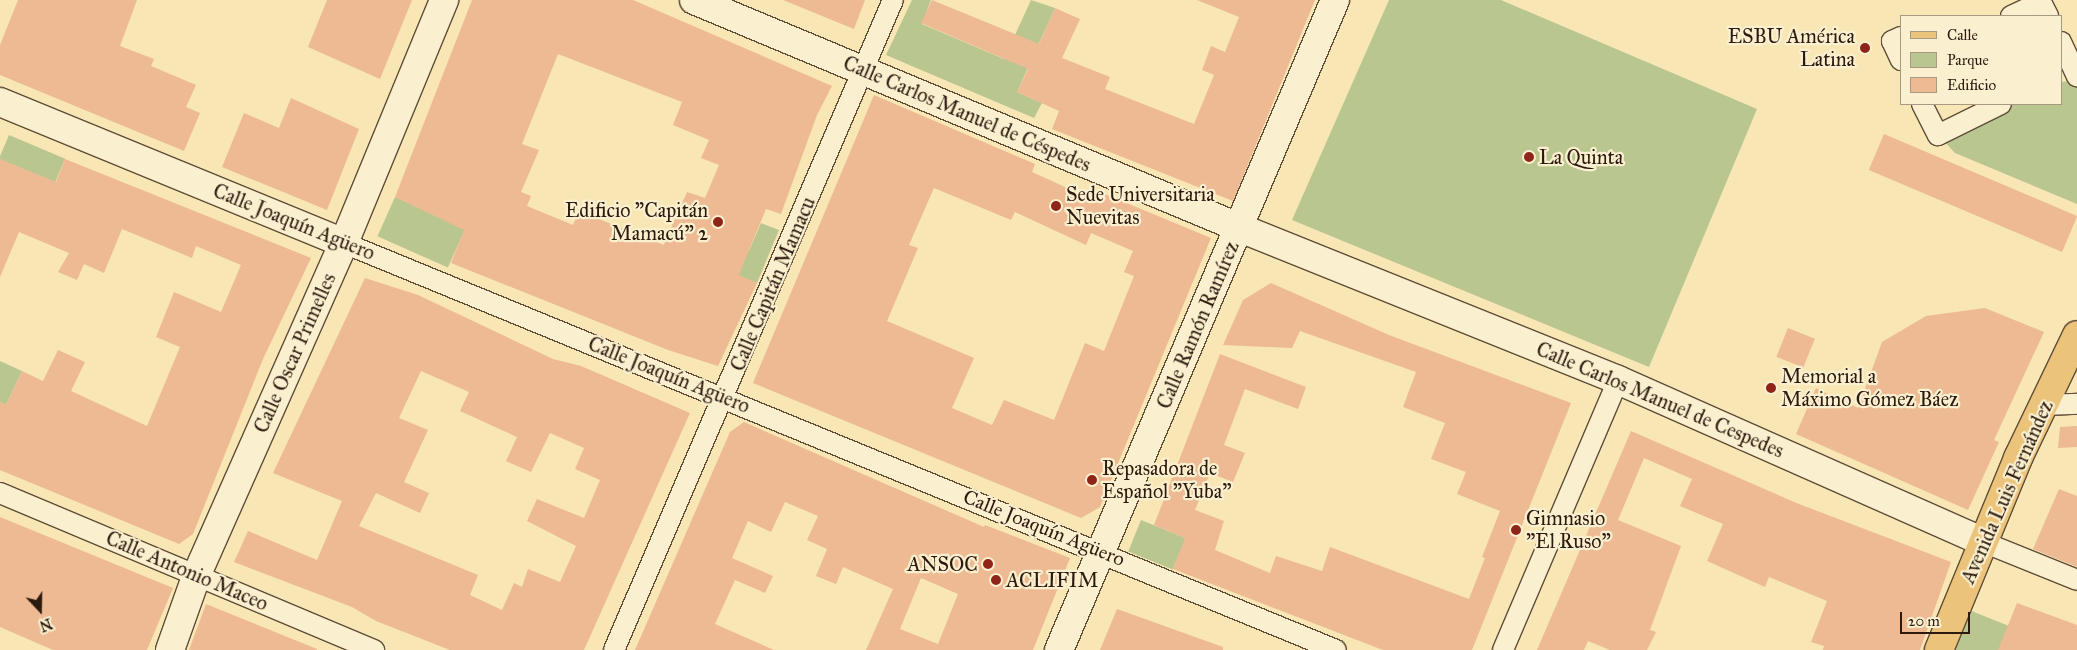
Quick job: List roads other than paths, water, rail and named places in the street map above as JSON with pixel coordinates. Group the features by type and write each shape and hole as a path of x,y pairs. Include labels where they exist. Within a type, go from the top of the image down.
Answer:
{"main road":[{"name":"Avenida Luis Fernández","path":"1939,650 2018,458 2077,335"}],"street":[{"name":"Calle Oscar Primelles","path":"170,650 197,574 344,243 444,0"},
{"name":"Calle Carlos Manuel de Céspedes","path":"694,0 1240,228"},
{"name":"Calle Capitán Mamacu","path":"614,650 725,397 893,0"},
{"name":"Calle Ramón Ramírez","path":"1059,650 1240,228 1335,0"},
{"path":"2013,15 2041,2 2048,15"},
{"path":"1900,37 1892,41 1900,58"},
{"path":"2062,44 2077,76"},
{"path":"2062,82 2077,80"},
{"name":"Calle Joaquín Agüero","path":"0,102 725,397 1336,650"},
{"path":"1923,105 1938,135 2000,105"},
{"name":"Calle Carlos Manuel de Cespedes","path":"1240,228 1618,380 1983,542 2077,580"},
{"path":"1503,650 1618,380"},
{"path":"2045,405 2077,404"},
{"name":"Calle Antonio Maceo","path":"0,493 197,574 374,650"}],"place":[{"name":"ESBU América Latina","path":"1865,48"},
{"name":"La Quinta","path":"1529,157"},
{"name":"Sede Universitaria Nuevitas","path":"1056,206"},
{"name":"Edificio \"Capitán Mamacú\" 2","path":"718,222"},
{"name":"Memorial a Máximo Gómez Báez","path":"1771,388"},
{"name":"Repasadora de Español \"Yuba\"","path":"1092,480"},
{"name":"Gimnasio \"El Ruso\"","path":"1516,530"},
{"name":"ANSOC","path":"988,564"},
{"name":"ACLIFIM","path":"996,580"}]}
